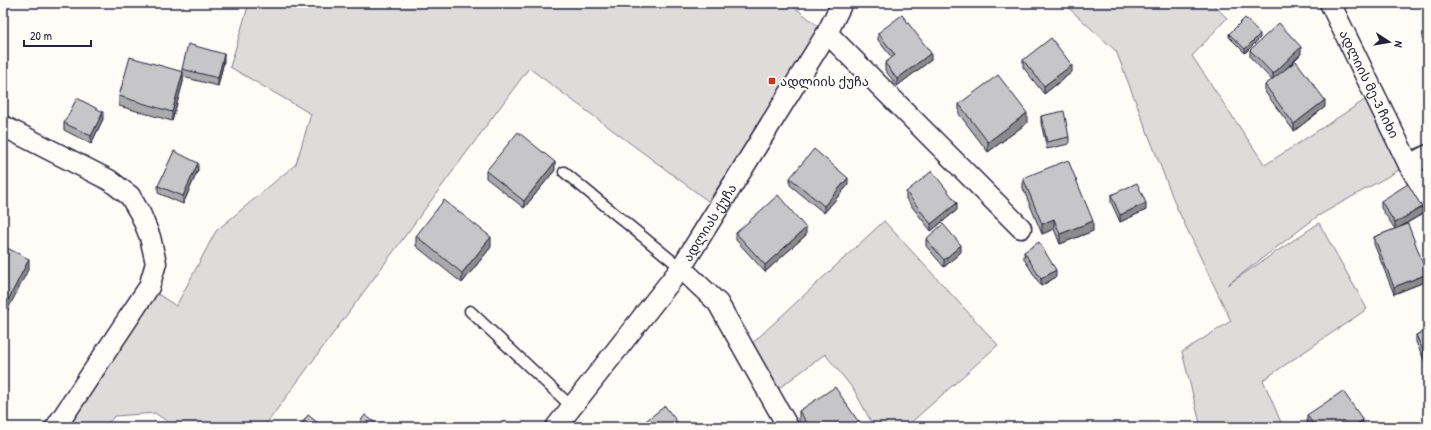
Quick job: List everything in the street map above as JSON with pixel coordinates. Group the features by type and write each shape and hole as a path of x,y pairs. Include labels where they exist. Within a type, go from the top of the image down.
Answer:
{"street":[{"name":"ადლიას ქუჩა","path":"556,427 681,268 827,33 842,3"},
{"name":"ადლიის მე-3 ჩიხი","path":"1330,3 1409,165 1428,198"},
{"path":"827,33 1020,228"},
{"path":"3,126 109,180 130,196 141,215 150,237 156,263 149,288 56,427"},
{"path":"1409,165 1428,155"},
{"path":"681,268 718,303 788,427"}],"lane":[{"path":"564,172 681,268"},
{"path":"470,311 572,407"}],"shaded area":[{"path":"249,3 789,3 827,33 708,201 529,68 264,427 175,427 155,413 115,416 104,427 67,427 155,292 176,306 216,231 296,164 311,114 230,67"},
{"path":"1063,3 1211,3 1227,18 1192,56 1265,165 1374,94 1408,165 1318,216 1227,285 1319,223 1367,309 1263,380 1283,427 1201,427 1182,352 1231,321 1176,206 1116,51"},
{"path":"884,221 998,345 906,427 874,427 854,390 825,354 770,395 745,350"}],"building":[{"path":"902,15 931,53 897,79 885,63 895,55 878,33"},
{"path":"1245,18 1260,34 1245,49 1229,34"},
{"path":"1279,23 1301,47 1273,74 1250,50"},
{"path":"1051,38 1072,65 1044,86 1023,60"},
{"path":"188,44 224,54 218,78 182,69"},
{"path":"130,57 183,72 172,112 119,96"},
{"path":"1296,61 1325,100 1294,124 1265,85"},
{"path":"998,75 1027,113 988,142 959,104"},
{"path":"77,98 103,112 91,136 64,123"},
{"path":"1064,111 1069,137 1047,142 1041,116"},
{"path":"518,132 555,162 524,201 486,171"},
{"path":"814,149 848,178 824,206 790,178"},
{"path":"174,151 198,163 183,196 158,186"},
{"path":"1068,160 1093,221 1060,234 1054,219 1042,224 1023,178"},
{"path":"932,171 957,203 931,224 906,192"},
{"path":"1137,183 1146,203 1120,215 1111,195"},
{"path":"1408,184 1422,207 1395,223 1381,201"},
{"path":"778,195 806,228 765,265 736,233"},
{"path":"444,200 491,237 462,273 416,236"},
{"path":"943,224 961,245 944,260 926,239"},
{"path":"1408,224 1427,274 1394,287 1374,237"},
{"path":"1039,242 1056,270 1041,279 1024,252"},
{"path":"3,246 29,259 3,310"},
{"path":"1428,330 1428,361 1416,335"},
{"path":"835,387 862,427 810,427 799,411"},
{"path":"1343,391 1363,420 1353,427 1315,427 1307,415"},
{"path":"665,406 681,427 638,427"},
{"path":"308,415 323,427 299,427"},
{"path":"365,415 381,427 356,427"}],"place":[{"name":"ადლიის ქუჩა","path":"772,81"}]}
